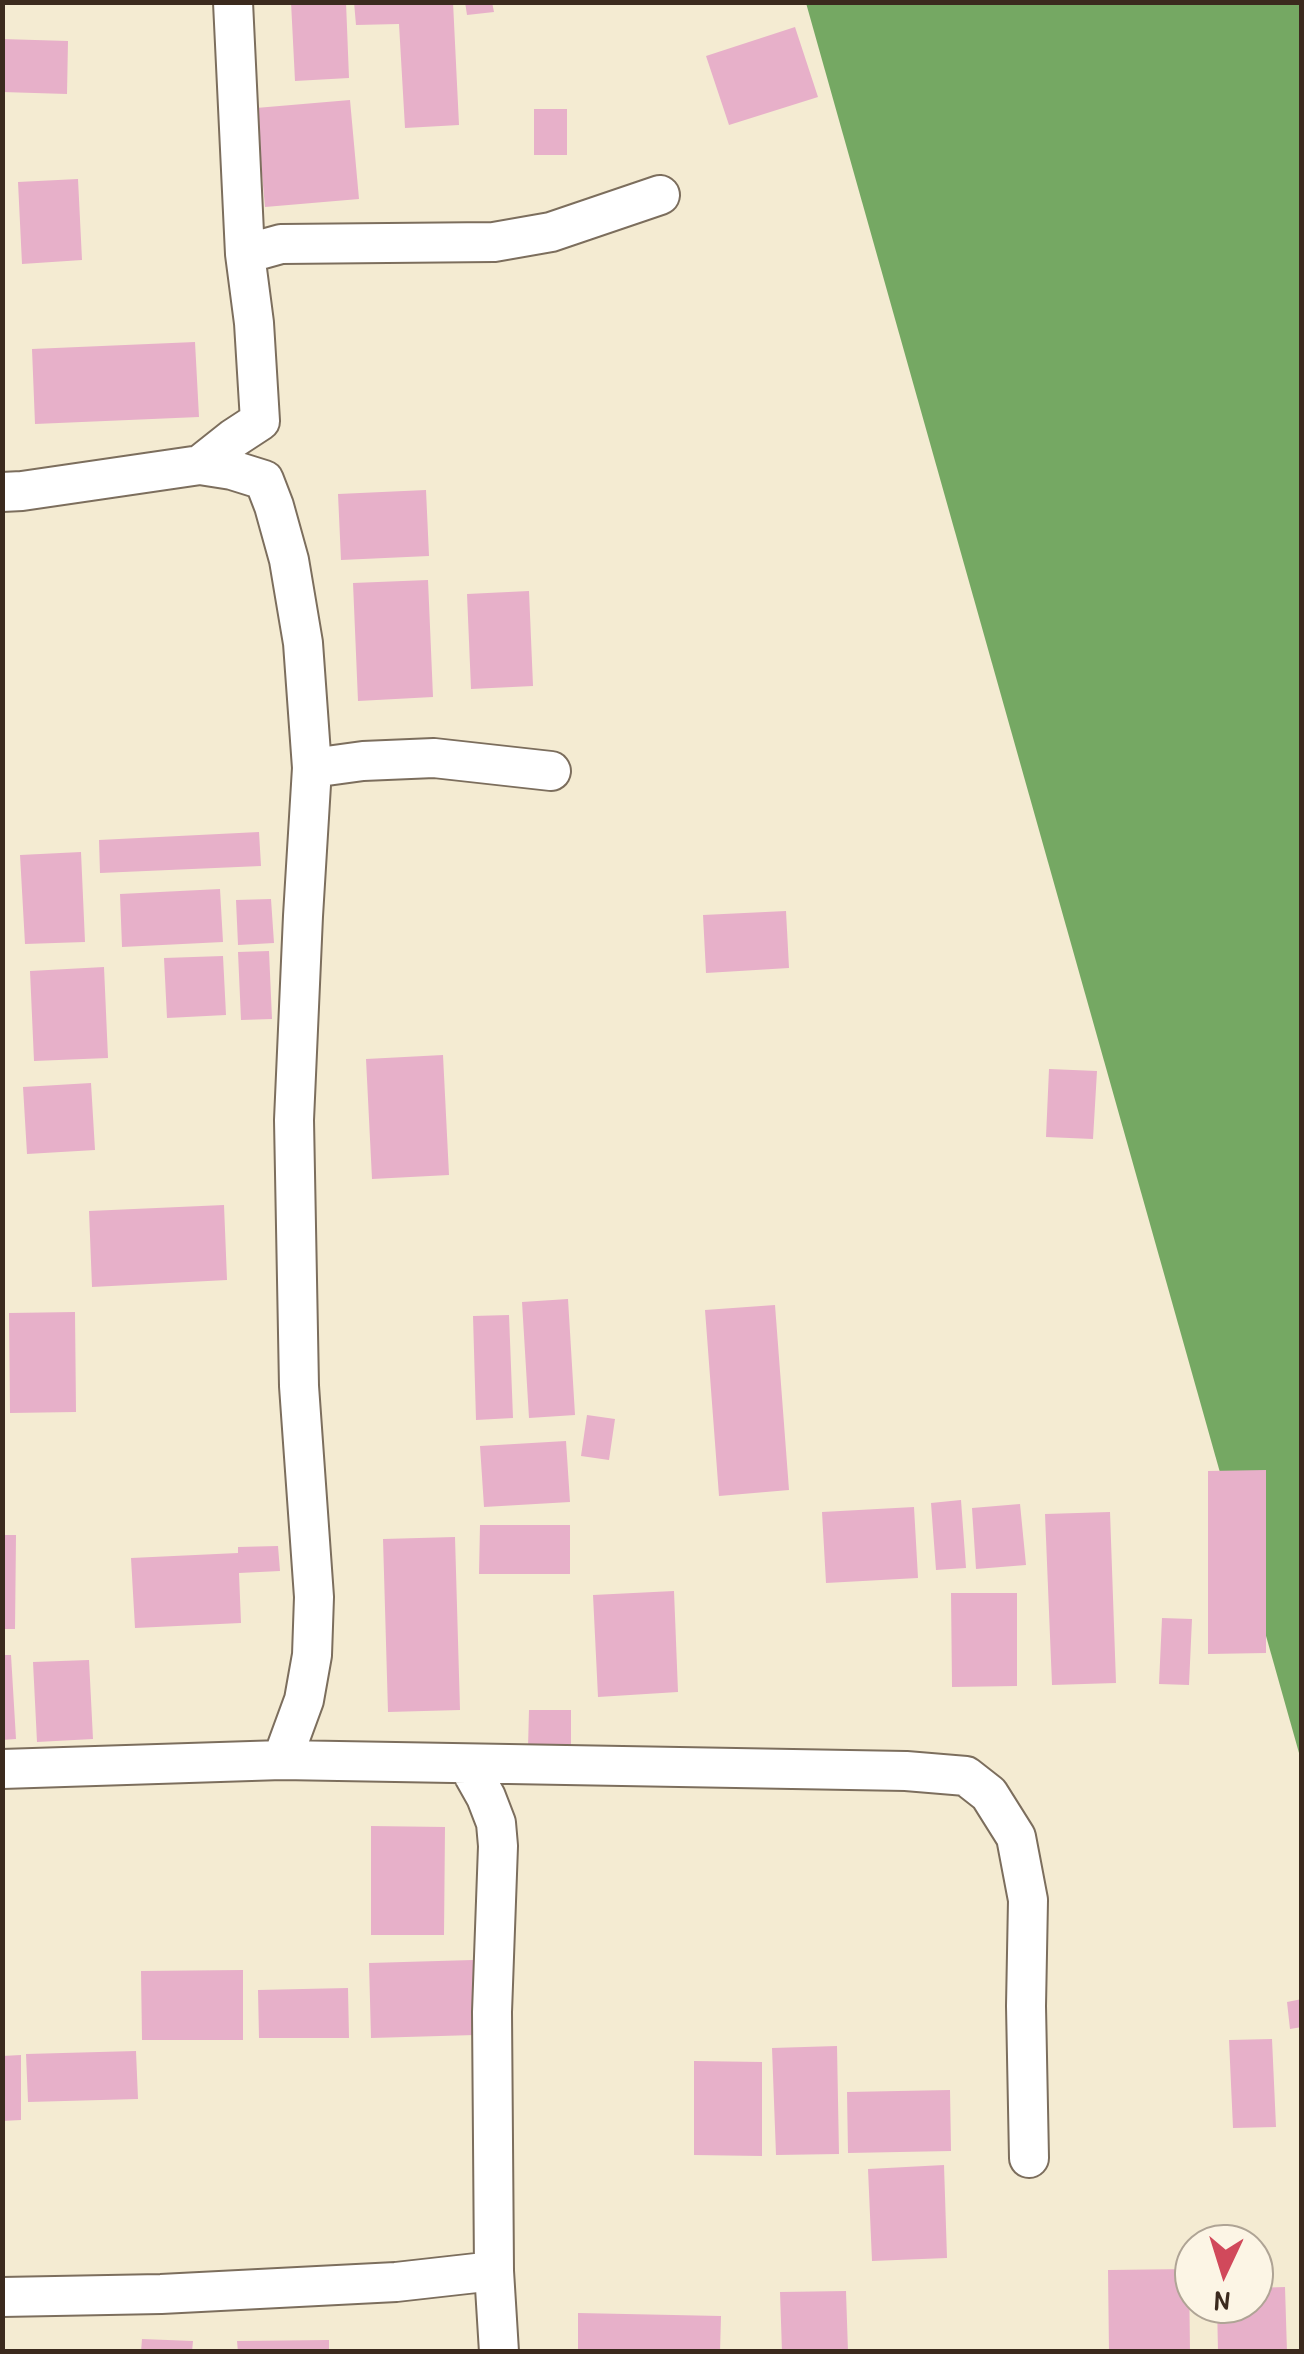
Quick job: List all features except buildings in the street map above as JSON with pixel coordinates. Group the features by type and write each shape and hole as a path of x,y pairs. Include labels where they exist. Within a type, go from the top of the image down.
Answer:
{"street":[{"path":"233,2 244,254 254,323 264,480 289,560 309,699 312,768 294,1120 299,1386 314,1597 312,1655 304,1700 282,1760"},
{"path":"244,254 281,244 494,242 551,232 660,195"},
{"path":"200,465 260,422"},
{"path":"2,492 200,465 264,480"},
{"path":"312,768 434,758 551,770"},
{"path":"2,1768 282,1760 906,1770 966,1776 989,1794 1016,1837 1028,1900 1029,2158"},
{"path":"468,1765 486,1797 496,1824 498,1846 492,2012 494,2271 499,2352"},
{"path":"2,2298 376,2283 494,2271"}],"green space":[{"path":"806,3 1301,3 1301,1760"}]}
